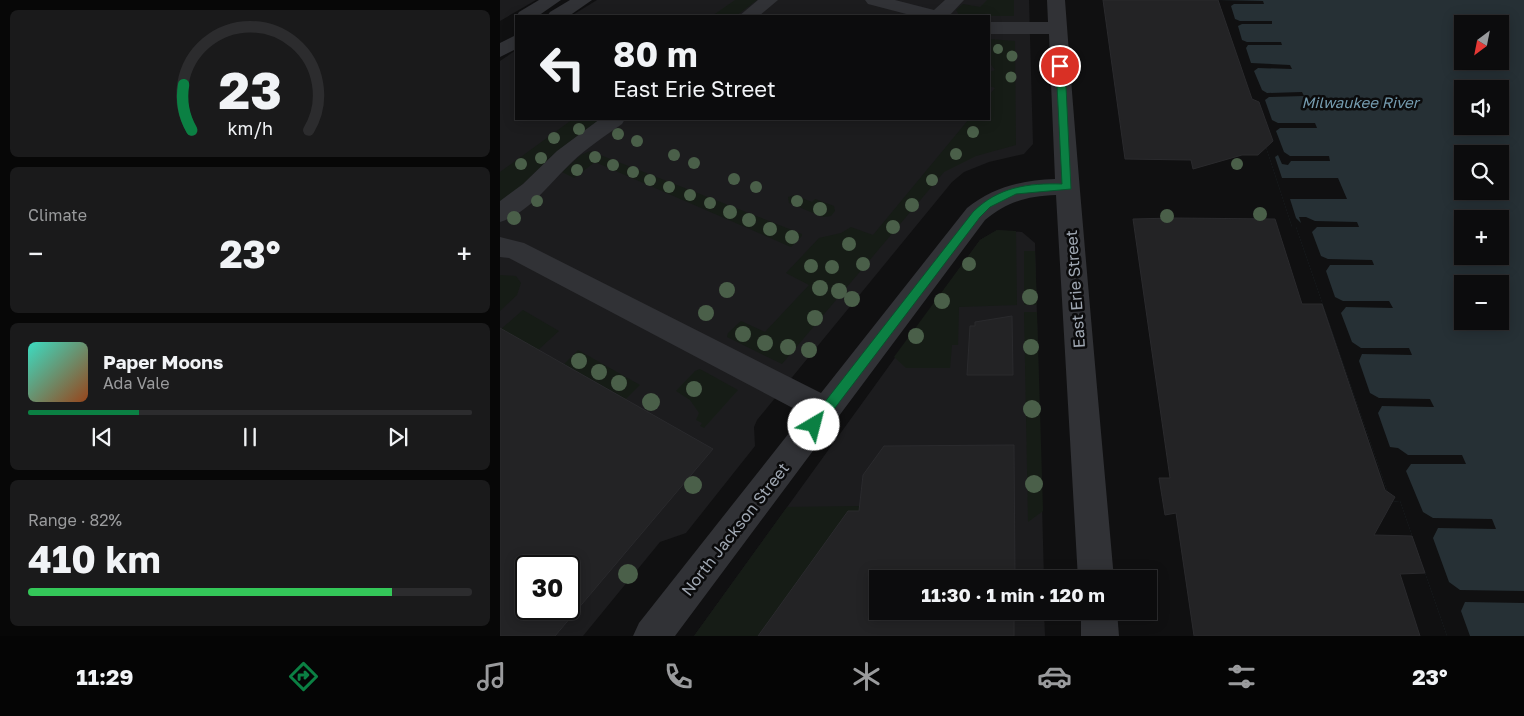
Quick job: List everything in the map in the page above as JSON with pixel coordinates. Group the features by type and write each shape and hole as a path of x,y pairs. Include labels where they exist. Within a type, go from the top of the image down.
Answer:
{"street":[{"path":"527,15 552,0"},
{"path":"558,15 583,0"},
{"path":"749,15 769,0"},
{"path":"874,0 930,15"},
{"path":"940,15 956,0"},
{"path":"990,19 1058,16"},
{"path":"990,28 1058,16"},
{"name":"East Erie Street","path":"1058,16 1067,187 1095,570"},
{"path":"500,31 515,22"},
{"path":"500,51 515,42"},
{"path":"500,213 531,190 565,156 613,120"},
{"name":"North Jackson Street","path":"652,636 976,214 987,204 1014,190 1038,187 1067,187"},
{"path":"500,247 515,250 826,410"},
{"path":"1099,620 1100,636"}],"shaded area":[{"path":"500,0 536,0 500,21"},
{"path":"597,0 1029,0 1033,144 1024,154 989,162 964,172 952,182 757,420 754,427 755,446 686,533 660,542 583,636 500,636 500,61 515,51 515,120 990,120 990,15 573,15"},
{"path":"735,0 757,0 737,15 713,15"},
{"path":"987,0 1014,0 1014,16 959,15 956,10 963,4 980,7"},
{"path":"990,39 1015,41 1016,145 976,156 944,172 782,364 727,337 728,333 741,321 765,332 809,285 786,273 819,238 841,233 851,227 873,235 968,120 990,120 990,94 995,88 990,86 990,72 995,70 990,63"},
{"path":"572,120 599,120 556,152 520,187 500,202 500,172"},
{"path":"590,151 802,234 802,236 791,247 595,162 574,178 562,172 581,155"},
{"path":"794,195 812,202 815,199 834,206 835,211 831,216 823,217 789,203 788,197"},
{"path":"997,230 1022,232 1035,243 1044,570 869,570 869,620 1044,620 1045,636 694,636 980,240"},
{"path":"997,230 1016,231 1017,305 959,307 958,345 952,345 950,368 906,368 894,357 980,240"},
{"path":"1024,251 1035,251 1037,305 1024,305"},
{"path":"500,275 516,276 521,283 517,295 500,311"},
{"path":"523,310 559,331 538,350 501,329"},
{"path":"1024,312 1037,312 1043,511 1028,522"},
{"path":"578,350 640,385 626,399 564,364"},
{"path":"700,369 738,390 704,428 700,426 702,423 696,420 699,413 690,400 676,391 695,371"},
{"path":"859,506 859,511 848,511 758,636 694,636 787,507"}],"water":[{"name":"Milwaukee River","path":"1218,0 1524,0 1524,636 1447,636 1400,501 1391,502 1296,227 1292,227"}],"pier":[{"path":"1218,0 1263,1 1264,4 1234,4 1231,6 1235,19 1240,21 1272,21 1272,24 1242,24 1238,26 1242,40 1247,42 1281,42 1282,45 1248,45 1246,48 1251,63 1290,65 1292,69 1258,68 1254,71 1262,90 1267,93 1302,92 1304,96 1269,97 1265,100 1272,120 1278,123 1315,123 1317,128 1280,128 1276,131 1284,152 1290,156 1329,156 1330,161 1291,161 1288,165 1282,164 1278,155 1275,157 1282,178 1338,178 1347,199 1290,199 1296,218 1301,223 1299,217 1306,217 1315,221 1357,222 1359,227 1317,227 1312,232 1321,256 1328,259 1372,260 1374,265 1330,265 1326,271 1335,297 1343,301 1389,301 1393,308 1346,307 1341,313 1352,342 1361,348 1409,348 1412,355 1362,354 1359,361 1370,393 1379,398 1430,399 1434,407 1382,406 1378,413 1390,447 1398,448 1408,455 1462,455 1466,464 1411,464 1406,471 1423,512 1433,518 1492,519 1496,529 1438,528 1433,538 1449,582 1460,590 1524,591 1524,603 1465,602 1461,611 1470,636 1447,636 1400,501 1391,502 1296,227 1292,227"}],"building":[{"path":"1103,0 1218,0 1252,99 1259,102 1273,141 1258,155 1242,155 1193,169 1191,160 1125,159"},
{"path":"1133,219 1275,219 1302,304 1322,304 1385,490 1395,497 1374,535 1412,536 1425,573 1400,574 1420,636 1194,636 1176,513 1165,515 1159,478 1170,478"},
{"path":"1012,316 1013,375 967,375 970,326 975,326 975,322"},
{"path":"500,328 713,449 580,606 580,555 515,555 515,620 569,620 555,636 500,636"},
{"path":"1014,445 1015,570 869,570 869,620 1014,620 1014,636 758,636 848,511 859,511 863,475 884,446"}],"route":[{"path":"814,425 976,214 987,204 1014,190 1038,187 1067,187 1060,66"}]}
